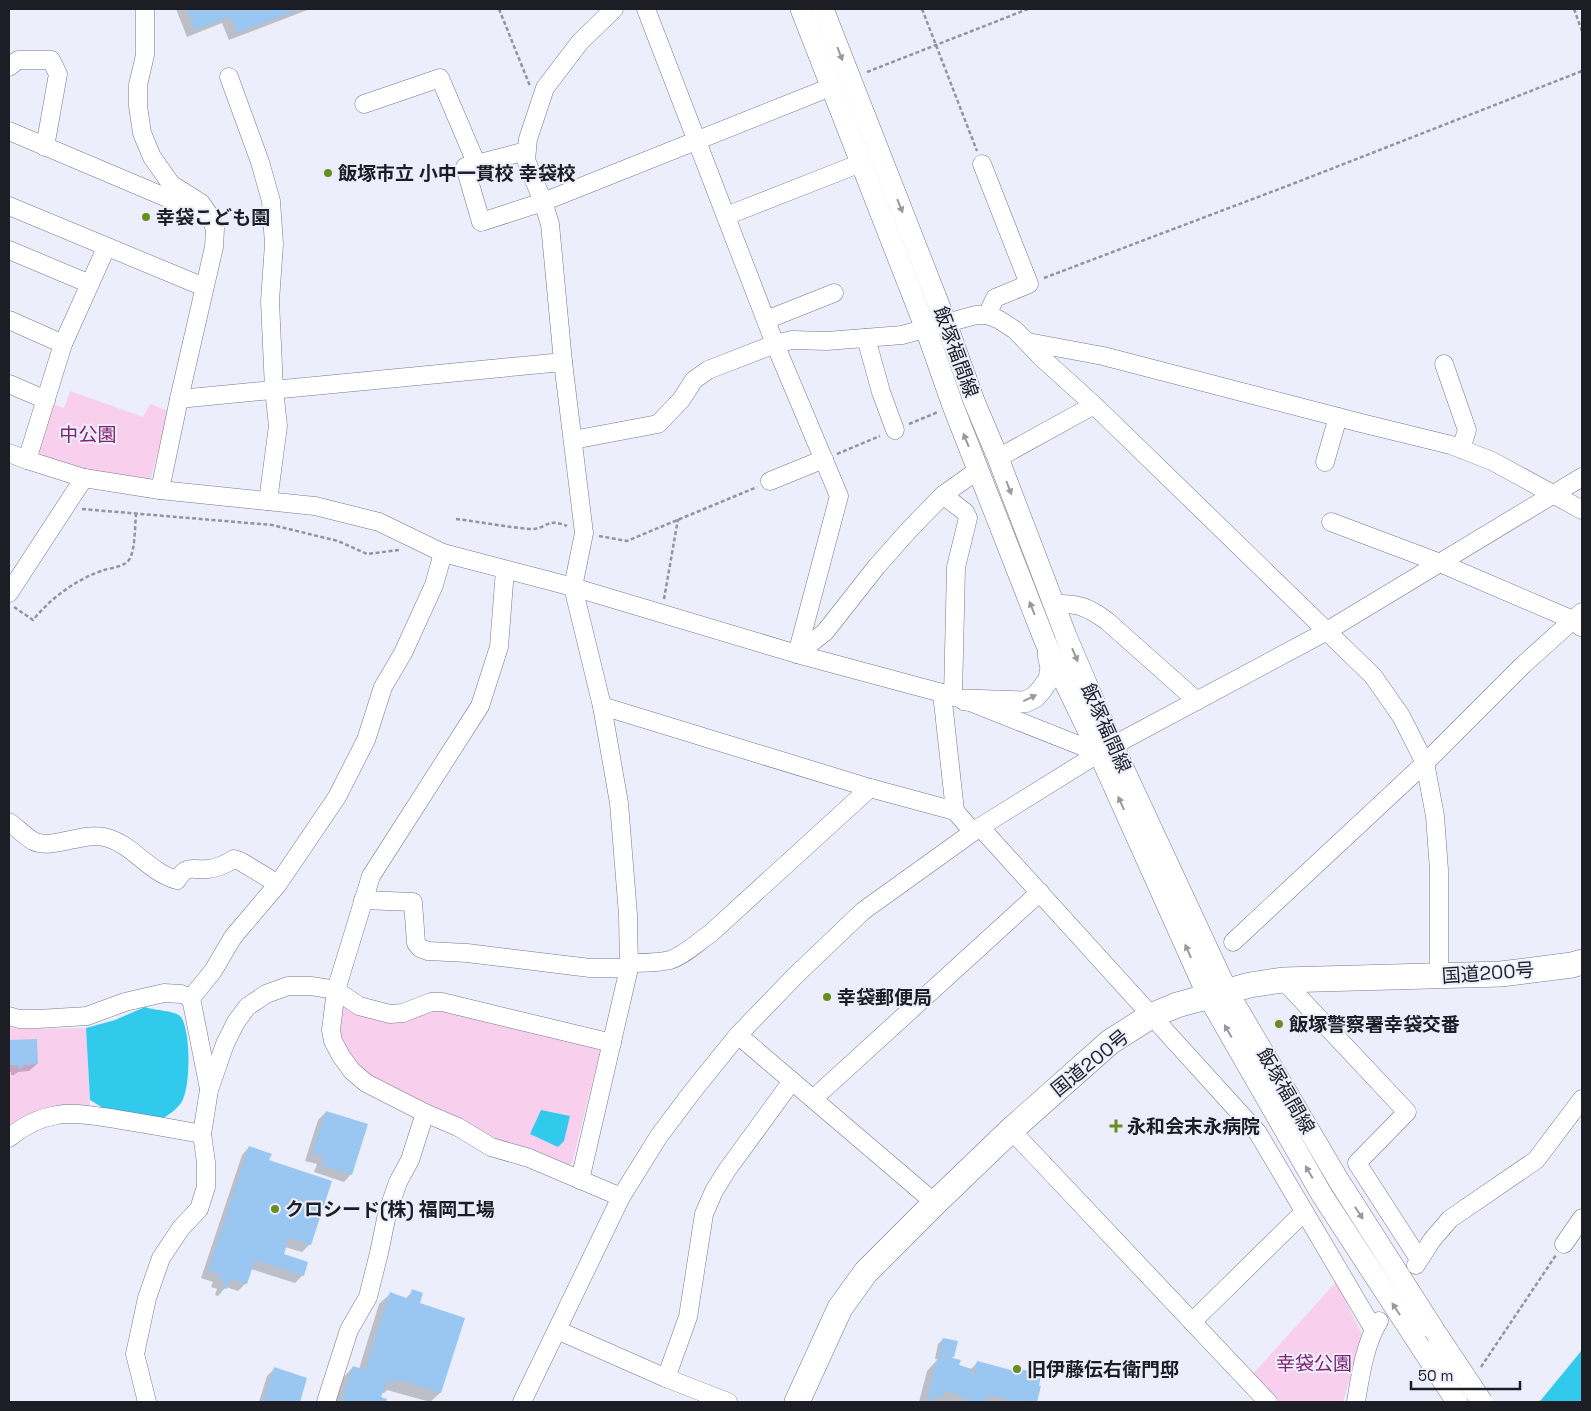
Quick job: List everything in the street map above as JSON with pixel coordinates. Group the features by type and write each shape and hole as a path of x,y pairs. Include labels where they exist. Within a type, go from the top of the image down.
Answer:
{"highway":[{"name":"国道200号","path":"797,1402 840,1308 866,1272 1011,1130 1110,1042 1151,1016 1177,1005 1218,993 1250,985 1283,980 1501,974 1572,965 1582,962"}],"main road":[{"name":"飯塚福間線","path":"801,9 840,83 946,323 974,401 1054,604 1106,749"},
{"name":"飯塚福間線","path":"823,9 861,163 926,329 953,406 1046,641 1106,749 1218,993 1322,1195 1457,1402"},
{"path":"953,696 1025,702 1035,697 1049,679 1051,668 1046,641"},
{"name":"飯塚福間線","path":"1218,993 1482,1402"}],"street":[{"path":"145,9 145,56 138,85 138,106 142,133 152,157 171,184 200,203 210,216 215,229 214,247 160,490"},
{"path":"580,1180 629,966 628,915 619,802 602,706 573,587 584,533 563,362 550,224 526,160 526,151 528,139 545,88 580,42 614,9"},
{"path":"646,9 775,344 839,496 797,654"},
{"path":"9,67 18,60 51,60 58,74 45,146"},
{"path":"229,77 260,162 271,200 274,244 270,300 274,389 278,426 268,501"},
{"path":"364,104 440,78 476,165"},
{"path":"526,151 465,167 481,222 543,202 840,83"},
{"path":"9,131 210,216"},
{"path":"726,216 861,163"},
{"path":"982,164 1029,284 995,298 987,315"},
{"path":"9,206 106,248 204,287"},
{"path":"27,460 63,344 106,248"},
{"path":"9,250 90,284"},
{"path":"766,320 834,293"},
{"path":"573,440 658,424 681,400 694,380 708,370 775,344 792,340 827,341 902,335 976,315 987,315 1015,330 1373,676 1400,716 1425,763 1436,816 1439,870 1439,976"},
{"path":"9,320 63,344"},
{"path":"866,338 881,392 895,430"},
{"path":"1028,342 1102,356 1451,445 1492,461 1582,510"},
{"path":"179,398 563,362"},
{"path":"1444,364 1467,430 1461,449"},
{"path":"9,384 46,400"},
{"path":"998,458 1094,405"},
{"path":"1325,462 1338,417"},
{"path":"9,452 27,460 84,478 160,490 315,506 379,522 443,553 573,587 797,654 953,696 1106,749"},
{"path":"770,481 824,459"},
{"path":"797,654 825,632 877,566 943,495 978,470"},
{"path":"522,1402 621,1197 659,1136 738,1035 796,975 863,911 977,830 1106,749 1327,631 1582,477"},
{"path":"9,593 84,478"},
{"path":"943,495 965,512 968,518 956,567 953,696 954,811"},
{"path":"1234,942 1425,763 1523,665 1579,620 1440,563 1331,522"},
{"path":"191,998 213,971 233,937 278,884 337,797 366,740 383,687 403,653 434,585 443,553"},
{"path":"505,570 499,647 480,706 371,876 336,990 331,1030 333,1041 352,1071 366,1083 425,1113 458,1127 490,1147 529,1158 621,1197"},
{"path":"1054,604 1079,605 1098,614 1197,701"},
{"path":"602,706 870,788 954,811 977,830 1040,892 1258,1133 1304,1212 1377,1325 1370,1341 1356,1402"},
{"path":"363,900 413,902 416,942 420,948 428,950 590,968 629,966 672,959 711,933 870,788"},
{"path":"9,822 34,841 45,844 90,835 106,837 116,841 169,878 177,880 183,872 190,868 206,870 220,867 234,859 278,884"},
{"path":"813,1100 1040,892"},
{"path":"1283,980 1406,1112 1357,1162 1418,1262 1432,1240 1450,1219 1536,1160 1582,1099"},
{"path":"147,1402 135,1354 147,1298 161,1258 181,1228 199,1208 206,1187 206,1162 202,1134 209,1090 225,1044 236,1022 247,1007 266,994 288,986 311,986 336,990 359,1006 390,1014 403,1013 431,1002 442,1002 612,1043"},
{"path":"9,1016 19,1019 38,1020 87,1016 125,1002 164,992 181,994 191,998"},
{"path":"191,998 209,1090"},
{"path":"738,1035 935,1203"},
{"path":"666,1378 688,1317 704,1214 714,1191 727,1170 792,1081"},
{"path":"326,1402 349,1330 368,1297 380,1253 387,1214 398,1182 410,1160 425,1113"},
{"path":"9,1138 39,1119 58,1114 118,1119 202,1134"},
{"path":"1011,1130 1268,1402"},
{"path":"1192,1322 1304,1212"},
{"path":"1564,1244 1582,1218"},
{"path":"557,1330 666,1378 728,1402"}],"path":[{"path":"499,9 531,90 543,95"},
{"path":"922,9 982,164"},
{"path":"840,83 1028,9"},
{"path":"1574,9 1582,31"},
{"path":"1029,284 1582,71"},
{"path":"456,519 533,529 551,522 561,523 584,533 627,541 770,481"},
{"path":"65,506 87,510 272,525 338,541 367,554 400,550 412,551 427,545"},
{"path":"9,604 33,620 44,607 70,585 102,570 125,564 131,557 136,514"},
{"path":"659,612 664,601 678,519"},
{"path":"1476,1373 1564,1244"}],"green space":[{"name":"中公園","path":"70,391 143,417 150,404 169,411 150,481 117,477 45,457 38,452 49,403 64,408"},
{"path":"340,999 359,1011 429,1005 594,1044 600,1051 572,1163 569,1165 564,1164 490,1136 374,1081 361,1071 340,1042"},
{"path":"9,1027 19,1029 86,1028 90,1109 65,1106 46,1108 9,1130"},
{"name":"幸袋公園","path":"1336,1282 1363,1336 1343,1402 1273,1402 1250,1377"}],"water":[{"path":"145,1007 178,1015 181,1017 187,1034 188,1073 184,1096 177,1108 160,1120 108,1111 90,1100 86,1028 115,1020"},
{"path":"541,1110 570,1116 564,1141 558,1147 530,1134"},
{"path":"1582,1350 1582,1402 1537,1402 1541,1400"}],"building":[{"path":"187,9 300,9 237,33 230,17 195,30"},
{"path":"37,1039 38,1064 23,1065 23,1068 18,1068 18,1065 9,1065 9,1040"},
{"name":"クロシード(株) 福岡工場","path":"326,1111 368,1124 352,1175 321,1165 324,1157 312,1153"},
{"name":"クロシード(株) 福岡工場","path":"249,1146 272,1154 269,1160 332,1181 311,1245 289,1238 284,1254 308,1262 304,1276 255,1260 247,1284 230,1279 227,1289 222,1287 224,1281 218,1279 220,1274 208,1271"},
{"path":"412,1289 423,1293 420,1303 465,1318 441,1393 397,1379 395,1383 387,1381 381,1397 387,1399 386,1402 341,1402 353,1366 365,1370 390,1292 409,1299"},
{"path":"943,1338 958,1341 954,1357 939,1354"},
{"path":"940,1355 961,1360 959,1365 972,1369 971,1376 973,1377 977,1361 1011,1370 1012,1367 1041,1374 1039,1386 1041,1386 1037,1402 1018,1400 1018,1402 988,1395 986,1402 966,1402 967,1398 960,1397 961,1395 944,1391 942,1398 934,1396 933,1400 927,1399 937,1359 939,1359"},
{"path":"274,1367 307,1378 300,1402 271,1402 264,1400"}],"place":[{"name":"飯塚市立 小中一貫校 幸袋校","path":"328,173"},
{"name":"幸袋こども園","path":"146,217"},
{"name":"幸袋郵便局","path":"827,997"},
{"name":"飯塚警察署幸袋交番","path":"1279,1024"},
{"name":"永和会末永病院","path":"1116,1126"},
{"name":"クロシード(株) 福岡工場","path":"275,1209"},
{"name":"旧伊藤伝右衛門邸","path":"1017,1369"}]}
